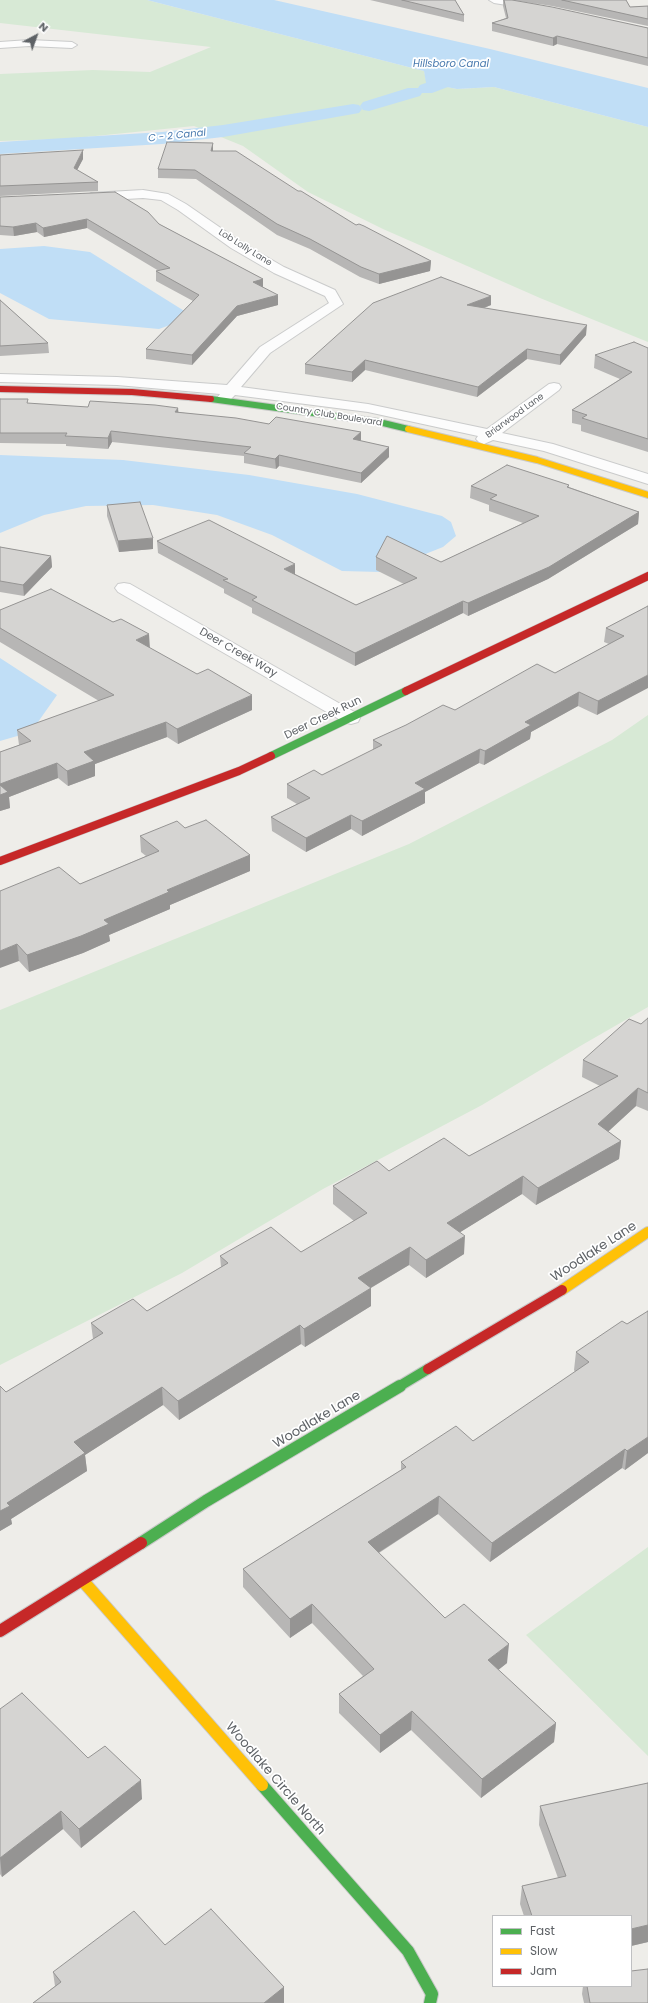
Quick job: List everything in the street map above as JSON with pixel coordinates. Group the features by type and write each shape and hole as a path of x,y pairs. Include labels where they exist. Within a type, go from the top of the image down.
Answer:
{"street":[{"path":"494,0 545,9"},
{"path":"0,45 29,43 72,45"},
{"name":"Lob Lolly Lane","path":"75,197 143,194 164,197 182,207 236,245 280,270 330,293 336,304 265,350 226,395"},
{"name":"Country Club Boulevard","path":"0,378 117,381 226,395 368,408 548,447 648,479"},
{"name":"Briarwood Lane","path":"476,444 554,387"},
{"name":"Country Club Boulevard","path":"0,389 226,395 379,422 476,444 537,460 648,495"},
{"name":"Deer Creek Run","path":"0,861 240,772 648,576"},
{"name":"Deer Creek Way","path":"124,588 351,718"},
{"name":"Woodlake Lane","path":"0,1631 83,1581 206,1501 563,1289 648,1232"},
{"name":"Woodlake Circle North","path":"83,1581 408,1951 432,1994 430,2003"}],"green space":[{"path":"0,0 147,0 424,71 427,83 457,89 494,87 648,127 648,342 540,298 383,229 308,192 243,146 194,126 66,139 0,141 0,74 93,70 150,72 211,47 0,23"},
{"path":"648,715 648,1007 482,1105 323,1189 182,1273 0,1365 0,1010 409,844 612,740"},
{"path":"648,1547 648,1756 526,1635"}],"water":[{"name":"Hillsboro Canal","path":"147,0 274,0 490,49 648,88 648,127 494,87 457,89 426,83 424,71"},
{"path":"44,246 90,252 186,312 181,321 159,329 49,319 0,293 0,249"},
{"path":"0,455 123,460 249,475 357,494 442,516 451,522 456,536 443,547 380,572 342,571 272,535 217,515 153,505 86,506 44,515 0,533"},
{"path":"0,658 57,695 31,732 0,741"}],"building":[{"path":"402,0 455,0 464,15"},
{"path":"504,0 552,7 648,28 648,58 557,36 553,38 492,23 508,18"},
{"path":"562,0 626,0 630,7 648,6 648,19"},
{"path":"167,142 213,143 211,151 236,151 298,191 301,191 356,225 359,224 364,226 431,261 379,274 361,267 310,239 277,224 195,170 158,169"},
{"path":"83,150 74,168 98,182 0,186 0,155"},
{"path":"115,192 148,212 159,224 263,279 253,282 278,295 237,306 192,355 146,349 199,295 156,271 170,268 87,219 43,228 36,223 13,227 0,226 0,197"},
{"path":"441,277 491,296 467,305 587,325 560,355 527,349 478,387 365,360 352,372 305,364 373,303"},
{"path":"0,300 48,343 0,346"},
{"path":"634,342 648,348 648,439 582,418 587,415 572,410 632,372 595,355"},
{"path":"0,399 28,399 27,403 88,407 90,401 155,405 178,408 175,412 236,418 269,424 276,417 361,432 353,439 389,447 361,473 279,455 275,459 244,453 251,447 111,431 108,438 65,436 67,433 0,433"},
{"path":"507,465 569,485 567,487 639,512 549,567 468,603 463,601 355,653 252,600 257,597 223,580 228,579 157,541 209,520 295,564 284,569 356,605 417,578 376,557 387,536 441,562 539,516 490,499 497,495 471,486"},
{"path":"140,502 153,538 118,541 107,505"},
{"path":"0,547 51,556 23,585 0,581"},
{"path":"51,589 113,622 121,619 149,634 136,640 197,674 208,669 252,695 177,729 166,722 84,752 94,761 67,771 57,763 0,784 0,752 31,741 17,730 114,695 0,628 0,610"},
{"path":"648,606 648,675 598,701 579,692 525,722 531,725 485,751 480,749 415,783 425,789 362,821 351,815 306,838 271,817 310,798 287,784 314,770 322,775 382,745 373,740 406,725 443,705 455,710 537,664 555,673 624,636 606,628"},
{"path":"0,785 8,792 0,795"},
{"path":"206,820 250,855 167,890 169,892 104,920 109,924 81,936 27,955 17,944 0,951 0,891 59,867 80,884 159,851 140,836 177,821 185,828"},
{"path":"648,1018 648,1093 638,1088 598,1124 621,1141 538,1188 523,1176 447,1223 465,1236 426,1260 410,1247 358,1278 371,1288 304,1329 300,1325 178,1401 162,1387 74,1442 85,1453 7,1503 10,1506 0,1511 0,1386 6,1392 103,1333 91,1323 133,1299 147,1311 228,1263 220,1256 271,1227 301,1252 367,1213 333,1186 377,1161 389,1171 444,1138 469,1156 618,1076 583,1060 629,1019 641,1024"},
{"path":"648,1311 648,1437 627,1451 625,1449 492,1543 439,1496 368,1542 445,1618 464,1604 509,1644 488,1660 556,1723 482,1779 412,1711 380,1735 339,1694 374,1669 312,1604 290,1619 243,1569 406,1467 401,1462 456,1426 473,1441 589,1362 576,1352 622,1321 627,1324"},
{"path":"22,1693 88,1758 105,1746 141,1780 79,1829 61,1811 0,1858 0,1709"},
{"path":"648,1783 648,1925 632,1929 632,1915 532,1915 522,1886 566,1876 540,1806"},
{"path":"211,1909 284,1987 264,2003 33,2003 61,1982 53,1972 134,1911 165,1945"},
{"path":"648,1969 648,2003 590,2003 587,1987 632,1987 632,1971"}],"waterway":[{"path":"426,89 479,69"},
{"name":"C - 2 Canal","path":"369,106 414,92"},
{"name":"C - 2 Canal","path":"0,148 162,138 223,131 353,109"}],"traffic: fast":[{"path":"211,399 379,422 408,429"},
{"path":"271,756 406,691"},
{"path":"141,1543 206,1501 428,1369"},
{"path":"262,1785 408,1951 432,1994 430,2003"}],"traffic: slow":[{"path":"408,429 537,460 648,495"},
{"path":"562,1290 648,1232"},
{"path":"83,1581 262,1785"}],"traffic: jam":[{"path":"0,389 132,392 211,399"},
{"path":"406,691 648,576"},
{"path":"0,861 239,771 271,756"},
{"path":"428,1369 562,1290"},
{"path":"0,1631 141,1543"}]}
